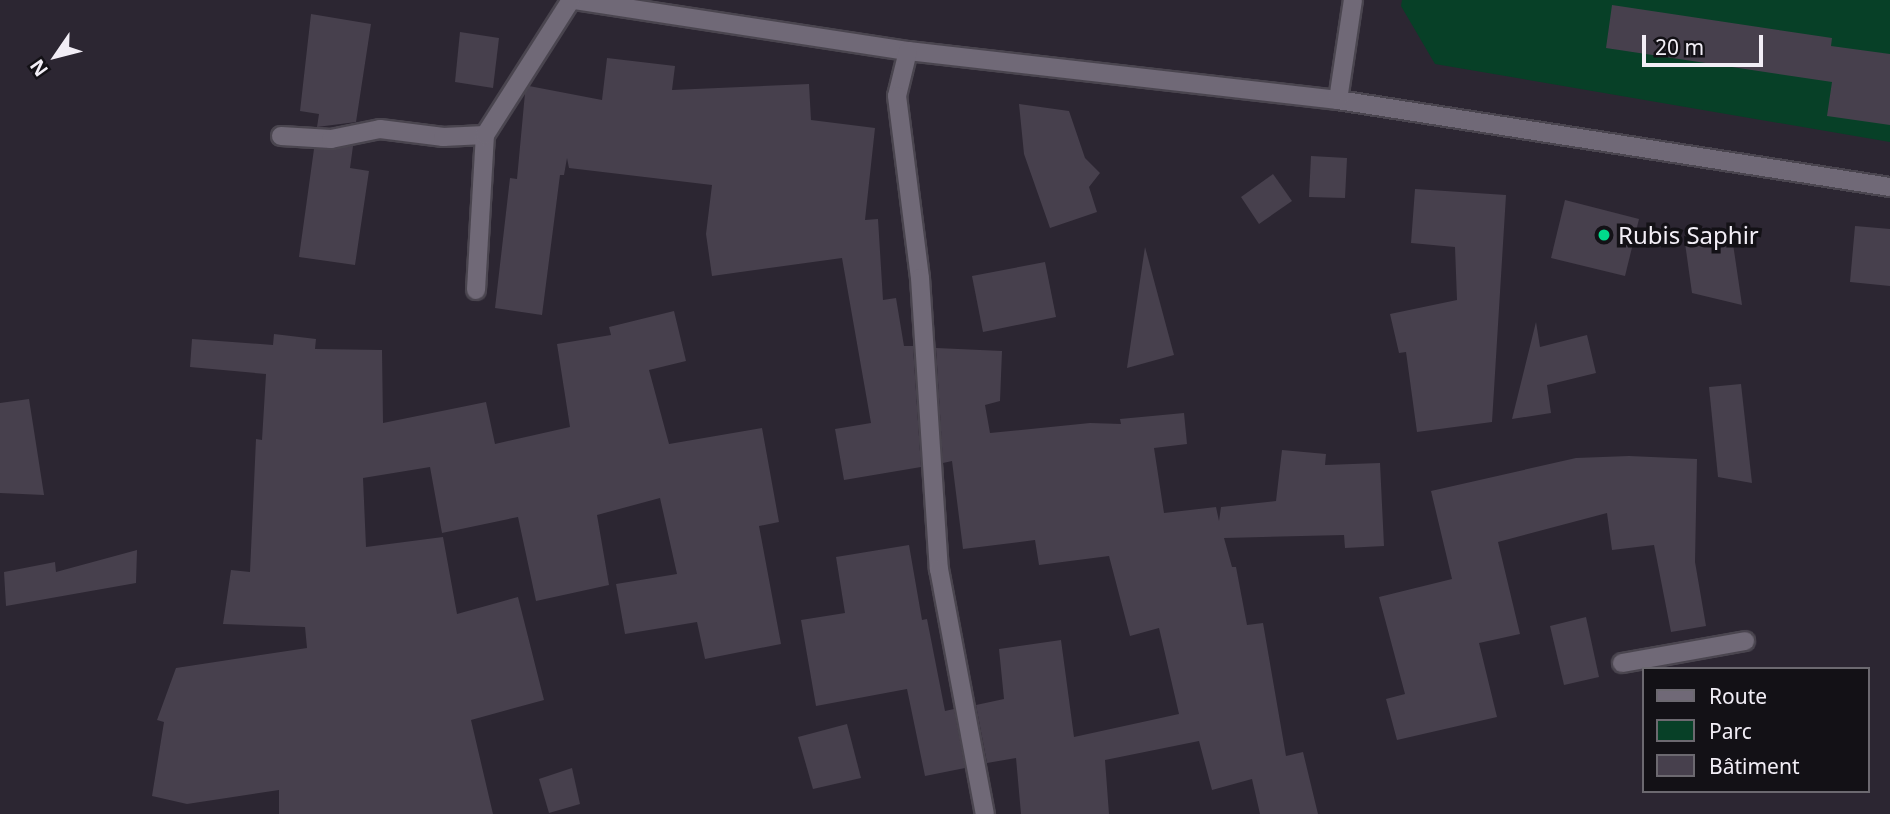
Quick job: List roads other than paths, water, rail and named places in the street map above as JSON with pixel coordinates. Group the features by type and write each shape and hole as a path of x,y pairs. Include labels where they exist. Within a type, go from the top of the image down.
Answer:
{"street":[{"path":"475,290 485,135 573,0 908,51 1338,100 1890,187"},
{"path":"1338,100 1353,0"},
{"path":"908,51 897,96 920,278 939,569 985,814"},
{"path":"281,136 331,139 380,129 443,137 485,135"},
{"path":"1622,663 1745,641"}],"place":[{"name":"Rubis Saphir","path":"1604,235"}]}
